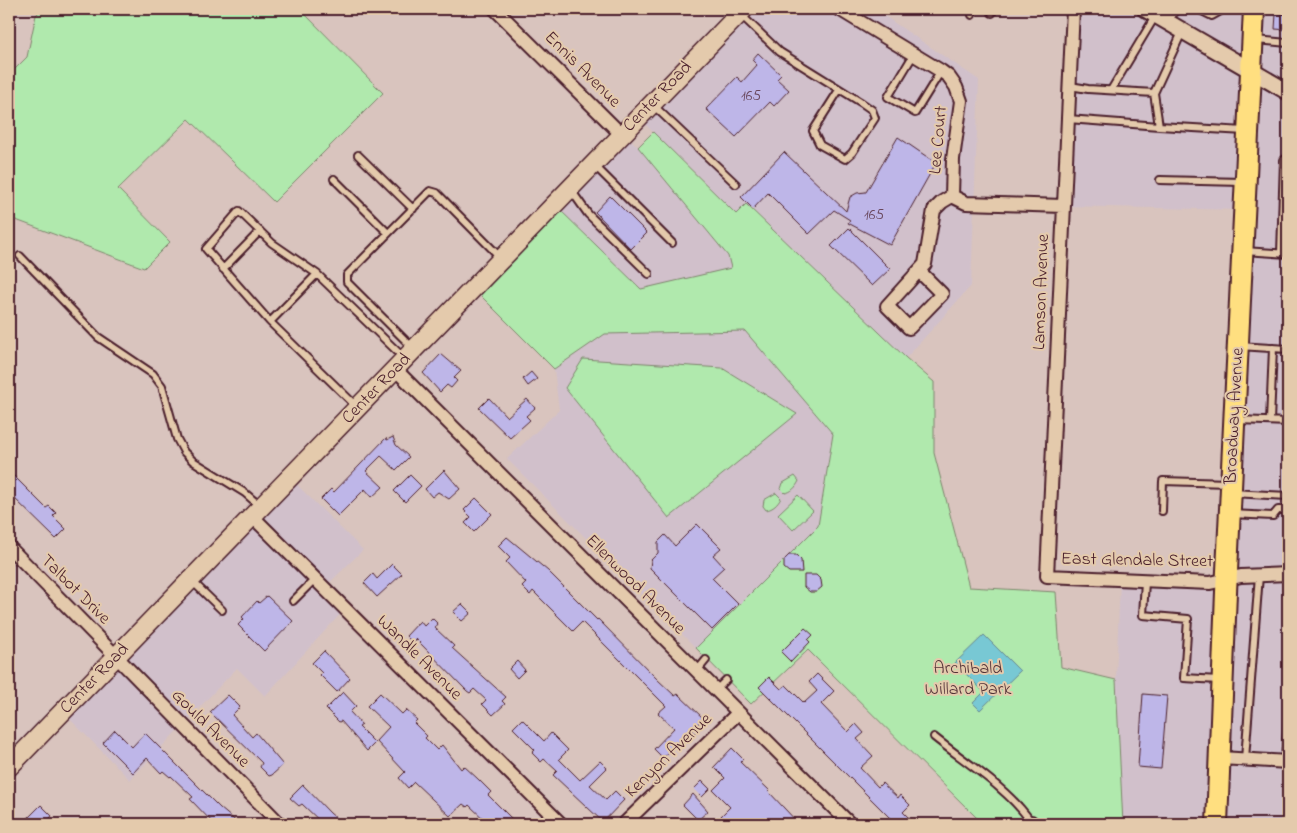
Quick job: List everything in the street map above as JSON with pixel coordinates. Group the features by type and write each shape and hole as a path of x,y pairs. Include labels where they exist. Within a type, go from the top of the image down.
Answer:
{"main road":[{"name":"Broadway Avenue","path":"1217,824 1254,9"},
{"name":"Center Road","path":"9,767 406,360 740,10"}],"street":[{"name":"Ennis Avenue","path":"495,9 622,135"},
{"name":"Lee Court","path":"839,9 941,71 949,77 956,87 961,101 953,159 952,196 966,202 1063,206"},
{"name":"Lamson Avenue","path":"1047,576 1073,9"},
{"path":"1156,15 1288,92"},
{"path":"919,271 942,294 909,328 887,306 925,264 934,210 952,196"},
{"name":"Ellenwood Avenue","path":"406,360 738,713 850,824"},
{"name":"Wandle Avenue","path":"258,512 315,579 561,824"},
{"name":"Talbot Drive","path":"9,547 116,658"},
{"name":"East Glendale Street","path":"1047,576 1210,583 1259,575 1288,574"},
{"name":"Gould Avenue","path":"116,658 280,824"},
{"name":"Kenyon Avenue","path":"624,824 738,713"},
{"path":"1221,758 1286,762"}],"lane":[{"path":"1111,90 1156,15 1178,9"},
{"path":"1198,9 1212,16 1219,12 1220,9"},
{"path":"740,10 780,52 872,110 875,118 852,153 845,159 820,145 813,131 839,90"},
{"path":"1159,126 1154,93 1183,30"},
{"path":"1252,40 1288,43"},
{"path":"914,54 888,97 914,113 941,71"},
{"path":"1070,86 1154,93"},
{"path":"652,104 736,184"},
{"path":"1068,119 1248,131"},
{"path":"358,156 413,209"},
{"path":"1243,251 1285,253 1284,160 1288,157"},
{"path":"593,165 672,243"},
{"path":"334,179 388,233"},
{"path":"1160,180 1246,182"},
{"path":"570,189 588,214 649,274"},
{"path":"406,360 347,282 347,275 430,191 437,192 502,260"},
{"path":"358,409 270,322 206,247 239,211 285,253 317,274 406,360"},
{"path":"223,269 260,231"},
{"path":"20,256 98,337 153,374 162,386 177,439 184,452 193,461 245,493 258,512"},
{"path":"270,322 317,274"},
{"path":"1238,346 1288,349"},
{"path":"1270,421 1273,348"},
{"path":"1235,420 1288,422"},
{"path":"1162,512 1163,480 1288,496"},
{"path":"1230,514 1273,516 1278,510 1288,510"},
{"path":"1246,759 1259,575"},
{"path":"293,601 315,579"},
{"path":"191,581 222,610"},
{"path":"1145,581 1143,616 1188,619 1184,678 1223,681"},
{"path":"697,670 706,660"},
{"path":"716,690 726,680"},
{"path":"1286,762 1288,717"},
{"path":"934,737 1023,810 1031,823"}],"shaded area":[{"path":"744,9 874,9 979,80 971,286 906,358 747,205 736,214 639,118"},
{"path":"1073,9 1288,9 1288,762 1285,762 1281,824 1123,824 1116,680 1120,580 1227,579 1245,210 1063,206"},
{"path":"624,133 638,147 728,256 746,331 833,434 818,526 696,648 507,459 559,410 554,369 605,334 684,332 555,205"},
{"path":"290,478 363,550 324,588 345,609 265,696 237,668 130,780 63,712"}],"green space":[{"path":"42,9 300,9 383,93 274,202 189,119 118,189 170,242 144,268 16,220 9,228 9,75 27,57 36,15"},
{"name":"Archibald Willard Park","path":"653,132 736,214 746,204 906,358 934,382 934,453 969,587 1056,592 1061,667 1116,680 1123,824 983,824 808,650 751,704 696,648 818,526 833,434 745,331 605,334 554,369 474,289 555,205 641,289 731,268 728,256 638,147"},
{"path":"583,359 722,368 797,414 669,518 565,388"},
{"path":"795,476 799,481 798,483 792,490 785,493 781,489 783,483"},
{"path":"776,493 781,498 780,500 773,507 766,510 763,506 764,500"},
{"path":"798,495 813,511 793,530 778,514"}],"water":[{"path":"984,635 1020,671 980,710 973,703 984,692 955,663"}],"building":[{"path":"1276,14 1288,14 1288,30 1275,29"},
{"path":"758,53 781,75 777,79 789,90 774,106 770,102 736,137 706,109 737,77 742,82 757,65 752,60"},
{"path":"898,137 936,163 890,245 848,223 850,220 834,210 809,234 768,193 753,209 741,197 784,152 846,211 850,197 857,193 866,192"},
{"path":"610,196 647,233 631,249 595,212"},
{"path":"849,228 890,269 872,286 831,246"},
{"path":"441,354 461,371 454,378 457,381 451,388 447,385 440,392 423,373"},
{"path":"531,372 537,379 528,386 523,379"},
{"path":"489,398 507,417 527,399 535,408 526,416 530,420 510,438 479,408"},
{"path":"393,437 396,445 409,457 396,470 381,456 366,471 383,487 372,497 365,489 338,516 321,499 331,489 334,492 386,438 387,440"},
{"path":"444,470 460,489 449,499 438,492 432,497 425,489"},
{"path":"9,471 46,508 49,506 56,513 53,516 66,529 56,539 9,493"},
{"path":"410,475 421,486 405,502 394,491"},
{"path":"476,498 492,514 474,532 465,523 471,517 464,510"},
{"path":"697,524 721,548 713,555 724,567 712,578 738,604 712,630 650,568 651,560 658,553 658,542 665,535 675,546"},
{"path":"507,537 548,571 657,679 675,696 678,694 703,718 692,730 695,733 685,743 681,739 663,758 654,749 674,728 658,713 666,706 582,622 573,631 533,591 530,595 522,587 526,583 506,562 510,558 498,546"},
{"path":"789,555 796,555 801,560 802,572 789,572 784,568 784,560"},
{"path":"392,564 402,574 377,597 364,583 373,574 377,579"},
{"path":"804,575 816,575 821,580 822,587 816,592 810,592 804,587"},
{"path":"267,596 293,621 264,651 238,625 244,619 242,617 257,601 259,603"},
{"path":"462,604 471,613 462,621 453,612"},
{"path":"432,618 438,624 435,628 454,646 452,648 506,697 502,701 505,704 493,715 482,704 486,700 474,689 470,693 467,691 416,639 413,643 406,636 420,621 424,626"},
{"path":"805,628 813,635 808,640 810,642 791,662 781,652"},
{"path":"324,651 350,678 337,692 320,675 322,673 312,663"},
{"path":"517,661 525,670 517,678 509,669"},
{"path":"817,674 834,691 821,704 848,732 856,724 864,733 857,739 873,756 860,768 878,787 882,783 898,798 900,795 910,805 903,812 915,824 896,824 759,687 769,677 781,689 786,685 804,703 817,691 809,682"},
{"path":"343,692 356,706 350,712 362,725 359,727 375,743 367,751 341,721 339,722 326,709"},
{"path":"380,693 402,714 406,710 417,720 414,723 427,736 425,738 437,750 442,745 461,769 464,766 491,792 488,795 517,824 489,824 469,805 467,807 463,804 450,816 414,782 408,788 399,778 405,772 376,741 389,727 367,706"},
{"path":"1143,694 1167,696 1161,769 1138,767"},
{"path":"228,695 240,707 232,715 252,737 256,733 283,765 272,775 269,776 260,767 262,763 210,712"},
{"path":"522,719 544,741 551,733 568,750 559,759 580,780 600,761 607,768 590,785 606,800 615,791 624,800 603,822 553,775 557,771 544,759 541,762 532,753 535,750 513,728"},
{"path":"115,730 132,747 145,733 220,808 239,824 214,824 190,799 193,797 171,776 163,771 161,773 147,758 133,773 103,743"},
{"path":"732,748 743,759 740,762 770,791 799,824 729,824 721,816 730,807 713,790 725,778 714,767"},
{"path":"702,781 710,789 702,797 694,789"},
{"path":"303,785 343,824 323,824 302,804 299,806 290,798"},
{"path":"693,794 708,811 698,820 683,805"},
{"path":"41,805 52,816 44,824 22,824"}]}
